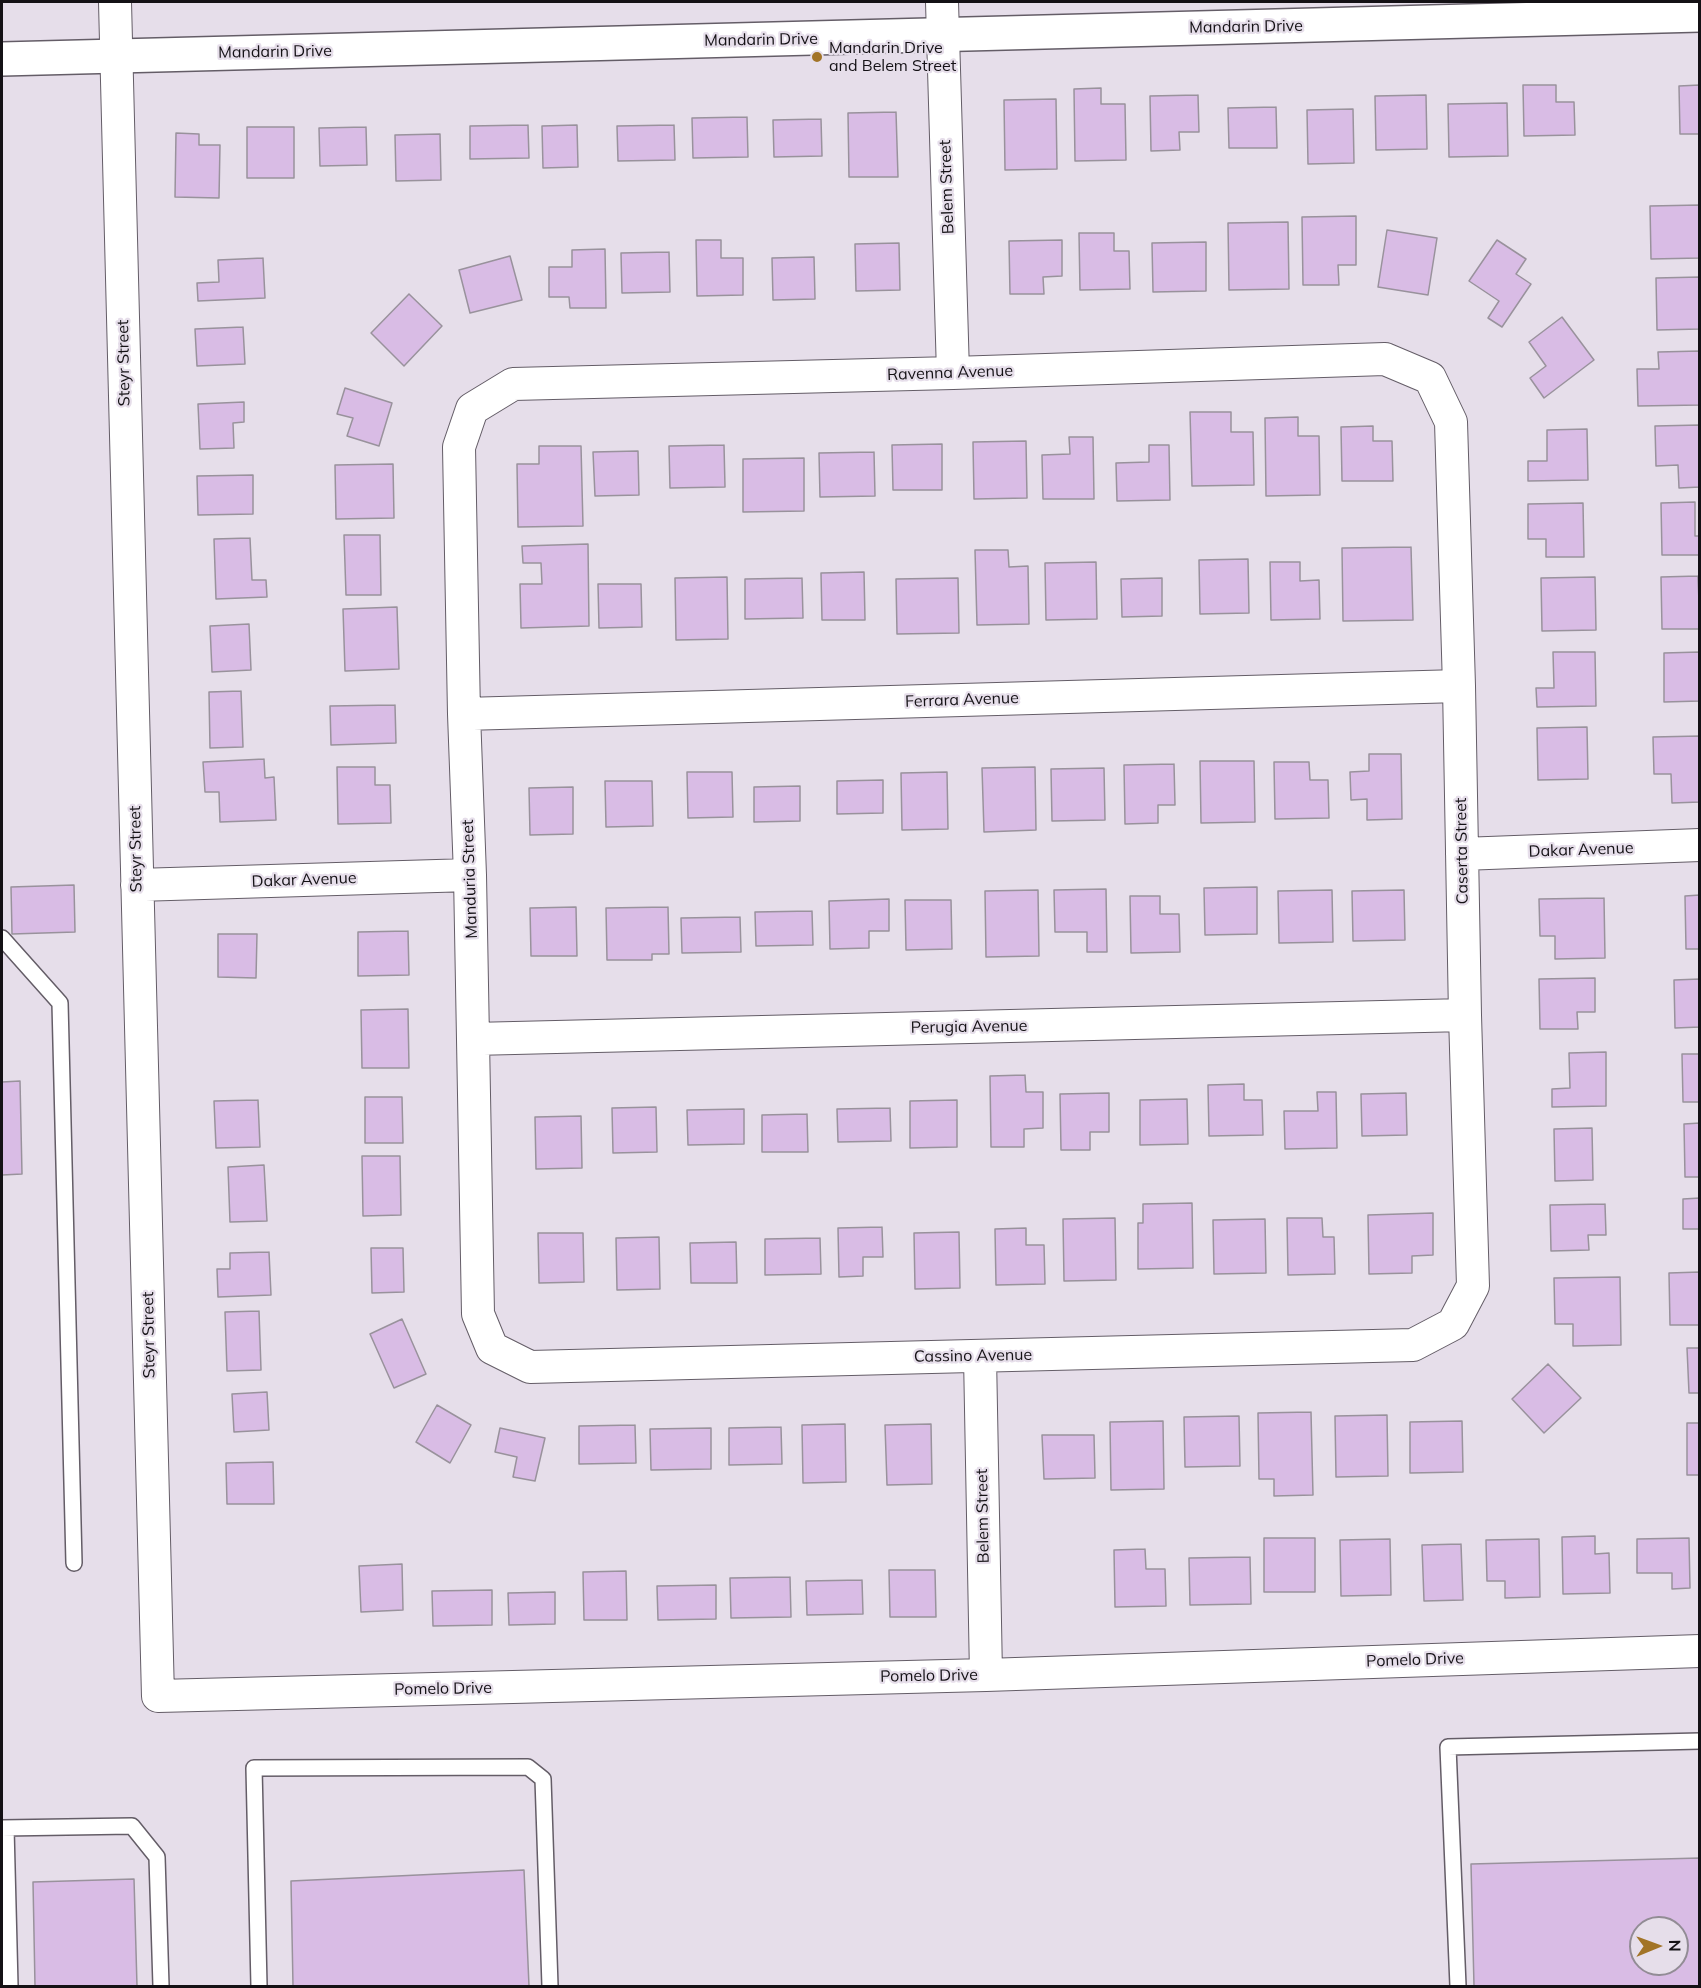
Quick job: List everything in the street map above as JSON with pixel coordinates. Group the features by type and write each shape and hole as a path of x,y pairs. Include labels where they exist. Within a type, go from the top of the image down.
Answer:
{"street":[{"name":"Steyr Street","path":"115,2 158,1696"},
{"name":"Belem Street","path":"942,2 952,373"},
{"name":"Mandarin Drive","path":"2,59 1700,15"},
{"name":"Ravenna Avenue","path":"472,409 513,384 952,373 1385,358 1430,378"},
{"name":"Caserta Street","path":"1430,378 1451,422 1459,686 1473,1286 1454,1324"},
{"name":"Manduria Street","path":"472,409 459,447 464,714 470,875 478,1314 492,1348"},
{"name":"Ferrara Avenue","path":"464,714 1459,686"},
{"name":"Dakar Avenue","path":"1462,854 1700,845"},
{"name":"Dakar Avenue","path":"137,885 470,875"},
{"name":"Perugia Avenue","path":"473,1039 1465,1015"},
{"name":"Cassino Avenue","path":"492,1348 530,1367 980,1356 1413,1345 1454,1324"},
{"name":"Belem Street","path":"980,1356 986,1675"},
{"name":"Pomelo Drive","path":"158,1696 986,1675 1700,1651"}],"lane":[{"path":"2,938 60,1003 74,1563"},
{"path":"1458,1986 1448,1747 1700,1741"},
{"path":"259,1986 254,1768 528,1767 543,1779 550,1986"},
{"path":"10,1986 4,1828 132,1826 157,1857 161,1986"}],"building":[{"path":"1523,85 1556,85 1556,102 1574,102 1575,135 1524,136"},
{"path":"1700,85 1700,134 1680,134 1679,86"},
{"path":"1101,88 1101,104 1125,104 1126,160 1075,161 1074,89"},
{"path":"1198,95 1199,132 1179,132 1180,150 1151,151 1150,96"},
{"path":"1426,95 1427,149 1376,150 1375,96"},
{"path":"1056,99 1057,169 1005,170 1004,100"},
{"path":"1507,103 1508,156 1449,157 1448,104"},
{"path":"1276,107 1277,148 1229,148 1228,108"},
{"path":"1353,109 1354,163 1308,164 1307,110"},
{"path":"896,112 898,177 849,177 848,113"},
{"path":"747,117 748,157 693,158 692,118"},
{"path":"821,119 822,156 774,157 773,120"},
{"path":"528,125 529,158 470,159 470,126"},
{"path":"577,125 578,167 543,168 542,126"},
{"path":"674,125 675,160 618,161 617,126"},
{"path":"247,127 294,127 294,178 247,178"},
{"path":"366,127 367,165 320,166 319,128"},
{"path":"176,133 199,134 199,145 220,145 219,198 175,197"},
{"path":"440,134 441,180 396,181 395,135"},
{"path":"1700,205 1700,258 1651,259 1650,206"},
{"path":"1356,216 1356,265 1338,265 1339,285 1303,285 1302,217"},
{"path":"1288,222 1289,289 1229,290 1228,223"},
{"path":"1387,230 1437,238 1428,295 1378,287"},
{"path":"1079,233 1114,233 1114,251 1129,251 1130,289 1080,290"},
{"path":"696,240 721,240 721,258 743,258 743,295 697,296"},
{"path":"1062,240 1062,276 1043,277 1044,294 1010,294 1009,241"},
{"path":"1497,240 1526,259 1516,274 1531,284 1502,327 1488,318 1499,301 1469,281"},
{"path":"1206,242 1206,291 1153,292 1152,243"},
{"path":"899,243 900,290 856,291 855,244"},
{"path":"605,249 606,308 570,308 569,297 549,297 549,267 572,267 572,250"},
{"path":"669,252 670,292 622,293 621,253"},
{"path":"510,256 522,300 470,313 459,270"},
{"path":"814,257 815,299 773,300 772,258"},
{"path":"263,258 265,298 198,301 197,283 219,282 218,260"},
{"path":"1700,277 1700,329 1657,330 1656,278"},
{"path":"409,294 442,326 404,366 371,333"},
{"path":"1562,317 1594,360 1544,398 1530,378 1546,366 1529,342"},
{"path":"243,327 245,364 197,366 195,329"},
{"path":"1700,351 1700,405 1638,406 1637,369 1659,369 1658,352"},
{"path":"345,388 392,403 379,446 347,436 353,418 337,414"},
{"path":"244,402 244,422 233,423 234,448 200,449 198,404"},
{"path":"1190,412 1231,412 1231,432 1253,432 1254,485 1192,486"},
{"path":"1298,417 1298,436 1319,436 1320,495 1266,496 1265,418"},
{"path":"1700,425 1700,487 1679,488 1678,465 1656,466 1655,426"},
{"path":"1373,426 1373,441 1392,441 1393,481 1342,481 1341,427"},
{"path":"1587,429 1588,480 1528,481 1528,461 1547,461 1547,430"},
{"path":"1069,437 1093,437 1094,499 1043,499 1042,455 1070,454"},
{"path":"1026,441 1027,498 974,499 973,442"},
{"path":"942,444 942,490 893,490 892,445"},
{"path":"724,445 725,487 670,488 669,446"},
{"path":"1149,445 1169,445 1170,500 1117,501 1116,463 1149,462"},
{"path":"539,446 581,446 583,526 518,527 517,464 539,464"},
{"path":"638,451 639,495 595,496 593,452"},
{"path":"874,452 875,496 820,497 819,453"},
{"path":"804,458 804,511 743,512 743,459"},
{"path":"393,464 394,518 336,519 335,465"},
{"path":"253,475 253,514 198,515 197,476"},
{"path":"1695,502 1695,536 1700,536 1700,555 1662,555 1661,503"},
{"path":"1583,503 1584,557 1546,557 1546,539 1528,539 1528,504"},
{"path":"344,535 380,535 381,595 346,595"},
{"path":"250,538 252,580 266,580 267,597 216,599 214,539"},
{"path":"588,544 589,626 521,628 520,584 542,584 541,563 523,563 522,546"},
{"path":"1411,547 1413,620 1343,621 1342,548"},
{"path":"975,550 1008,550 1009,567 1028,566 1029,624 977,625"},
{"path":"1248,559 1249,613 1200,614 1199,560"},
{"path":"1096,562 1097,619 1046,620 1045,563"},
{"path":"1270,562 1300,562 1300,581 1319,580 1320,619 1271,620"},
{"path":"864,572 865,620 822,620 821,573"},
{"path":"1698,576 1700,629 1662,629 1661,577"},
{"path":"727,577 728,639 676,640 675,578"},
{"path":"1595,577 1596,630 1542,631 1541,578"},
{"path":"802,578 803,618 745,619 745,579"},
{"path":"958,578 959,633 897,634 896,579"},
{"path":"1162,578 1162,616 1122,617 1121,579"},
{"path":"598,584 641,584 642,627 599,628"},
{"path":"397,607 399,669 345,671 343,609"},
{"path":"249,624 251,670 212,672 210,626"},
{"path":"1553,652 1595,652 1596,706 1537,707 1536,688 1554,688"},
{"path":"1700,652 1700,701 1664,702 1664,653"},
{"path":"241,691 243,747 210,748 209,692"},
{"path":"395,705 396,743 331,745 330,706"},
{"path":"1587,727 1588,779 1538,780 1537,728"},
{"path":"1700,736 1700,802 1672,803 1671,774 1654,774 1653,737"},
{"path":"1369,754 1401,754 1402,819 1367,820 1367,799 1351,800 1350,772 1369,771"},
{"path":"264,759 265,778 274,777 276,820 220,822 219,792 205,792 203,762"},
{"path":"1200,761 1254,761 1255,822 1201,823"},
{"path":"1274,762 1309,762 1310,780 1328,780 1329,818 1275,819"},
{"path":"1174,764 1175,805 1158,805 1158,823 1125,824 1124,765"},
{"path":"337,767 375,767 375,785 390,785 391,823 338,824"},
{"path":"1035,767 1036,830 984,832 982,768"},
{"path":"1104,768 1105,820 1052,821 1051,769"},
{"path":"687,772 732,772 733,817 688,818"},
{"path":"947,772 948,829 902,830 901,773"},
{"path":"883,780 883,813 837,814 837,781"},
{"path":"605,781 652,781 653,826 606,827"},
{"path":"800,786 800,821 754,822 754,787"},
{"path":"573,787 573,834 530,835 529,788"},
{"path":"74,885 75,932 12,934 11,887"},
{"path":"1257,887 1257,934 1205,935 1204,888"},
{"path":"1106,889 1107,952 1087,952 1087,932 1055,932 1054,890"},
{"path":"1038,890 1039,956 986,957 985,891"},
{"path":"1332,890 1333,942 1279,943 1278,891"},
{"path":"1404,890 1405,940 1353,941 1352,891"},
{"path":"1700,895 1700,949 1686,949 1685,896"},
{"path":"1130,896 1160,896 1160,914 1179,914 1180,952 1131,953"},
{"path":"1604,898 1605,958 1555,959 1555,936 1540,936 1539,899"},
{"path":"889,899 889,931 869,931 869,948 830,949 829,901"},
{"path":"905,900 951,900 952,949 906,950"},
{"path":"576,907 577,956 531,956 530,908"},
{"path":"668,907 669,954 652,954 652,960 607,960 606,908"},
{"path":"812,911 813,945 756,946 755,912"},
{"path":"740,917 741,952 682,953 681,918"},
{"path":"408,931 409,975 358,976 358,932"},
{"path":"218,934 257,934 256,978 218,977"},
{"path":"1595,978 1595,1012 1577,1012 1578,1029 1540,1029 1539,979"},
{"path":"1700,979 1700,1027 1675,1028 1674,980"},
{"path":"408,1009 409,1068 362,1068 361,1010"},
{"path":"1606,1052 1606,1106 1552,1107 1552,1089 1570,1088 1569,1053"},
{"path":"1682,1054 1700,1054 1700,1102 1683,1102"},
{"path":"1025,1075 1026,1092 1043,1092 1043,1128 1024,1129 1024,1147 991,1147 990,1076"},
{"path":"20,1081 22,1174 2,1175 2,1082"},
{"path":"1244,1084 1244,1100 1262,1100 1263,1135 1209,1136 1208,1085"},
{"path":"1317,1092 1336,1092 1337,1148 1285,1149 1284,1111 1318,1111"},
{"path":"1109,1093 1109,1132 1090,1132 1090,1150 1061,1150 1060,1094"},
{"path":"1406,1093 1407,1135 1362,1136 1361,1094"},
{"path":"365,1097 402,1097 403,1143 365,1143"},
{"path":"1187,1099 1188,1144 1140,1145 1140,1100"},
{"path":"258,1100 260,1147 216,1148 214,1101"},
{"path":"957,1100 957,1147 910,1148 910,1101"},
{"path":"656,1107 657,1152 613,1153 612,1108"},
{"path":"890,1108 891,1141 838,1142 837,1109"},
{"path":"744,1109 744,1144 688,1145 687,1110"},
{"path":"807,1114 808,1152 762,1152 762,1115"},
{"path":"581,1116 582,1168 536,1169 535,1117"},
{"path":"1700,1123 1700,1177 1685,1177 1684,1124"},
{"path":"1592,1128 1593,1180 1555,1181 1554,1129"},
{"path":"362,1156 400,1156 401,1215 363,1216"},
{"path":"264,1165 267,1221 230,1222 228,1167"},
{"path":"1700,1198 1700,1229 1683,1229 1683,1199"},
{"path":"1192,1203 1193,1268 1138,1269 1138,1223 1143,1223 1143,1204"},
{"path":"1605,1204 1606,1235 1588,1235 1589,1250 1551,1251 1550,1205"},
{"path":"1433,1213 1433,1255 1412,1256 1412,1273 1369,1274 1368,1215"},
{"path":"1115,1218 1116,1280 1064,1281 1063,1219"},
{"path":"1287,1218 1322,1218 1323,1237 1334,1237 1335,1274 1288,1275"},
{"path":"1265,1219 1266,1273 1214,1274 1213,1220"},
{"path":"882,1227 883,1257 863,1257 863,1276 839,1277 838,1228"},
{"path":"1026,1228 1026,1245 1044,1245 1045,1284 996,1285 995,1229"},
{"path":"959,1232 960,1288 915,1289 914,1233"},
{"path":"538,1233 583,1233 584,1282 539,1283"},
{"path":"659,1237 660,1289 617,1290 616,1238"},
{"path":"820,1238 821,1274 765,1275 765,1239"},
{"path":"736,1242 737,1283 691,1283 690,1243"},
{"path":"371,1248 403,1248 404,1292 372,1293"},
{"path":"269,1252 271,1295 218,1297 217,1269 230,1269 230,1253"},
{"path":"1700,1272 1700,1325 1670,1325 1669,1273"},
{"path":"1620,1277 1621,1345 1573,1346 1573,1324 1555,1324 1554,1278"},
{"path":"259,1311 261,1370 227,1371 225,1312"},
{"path":"402,1319 426,1374 394,1388 370,1334"},
{"path":"1687,1348 1700,1348 1700,1393 1689,1393"},
{"path":"1548,1364 1581,1398 1544,1433 1512,1399"},
{"path":"267,1392 269,1430 234,1432 232,1394"},
{"path":"437,1405 471,1425 450,1463 416,1442"},
{"path":"1311,1412 1313,1495 1274,1496 1274,1479 1259,1479 1258,1413"},
{"path":"1387,1415 1388,1476 1336,1477 1335,1416"},
{"path":"1239,1416 1240,1466 1185,1467 1184,1417"},
{"path":"1163,1421 1164,1489 1111,1490 1110,1422"},
{"path":"1462,1421 1463,1472 1410,1473 1410,1422"},
{"path":"1687,1423 1700,1423 1700,1475 1687,1475"},
{"path":"845,1424 846,1482 803,1483 802,1425"},
{"path":"931,1424 932,1484 887,1485 885,1425"},
{"path":"635,1425 636,1463 579,1464 579,1426"},
{"path":"781,1427 782,1464 729,1465 729,1428"},
{"path":"500,1428 545,1438 535,1481 513,1477 517,1457 495,1452"},
{"path":"711,1428 711,1469 651,1470 650,1429"},
{"path":"1042,1435 1094,1435 1095,1478 1044,1479"},
{"path":"273,1462 274,1504 227,1504 226,1463"},
{"path":"1595,1536 1595,1554 1609,1553 1610,1593 1563,1594 1562,1537"},
{"path":"1264,1538 1315,1538 1315,1592 1264,1592"},
{"path":"1689,1538 1690,1588 1672,1589 1672,1573 1637,1573 1637,1539"},
{"path":"1390,1539 1391,1595 1341,1596 1340,1540"},
{"path":"1539,1539 1540,1597 1505,1598 1505,1581 1487,1581 1486,1540"},
{"path":"1461,1544 1463,1600 1424,1601 1422,1545"},
{"path":"1145,1549 1146,1569 1165,1569 1166,1606 1115,1607 1114,1550"},
{"path":"1250,1557 1251,1604 1190,1605 1189,1558"},
{"path":"402,1564 403,1610 361,1612 359,1566"},
{"path":"889,1570 935,1570 936,1617 890,1617"},
{"path":"626,1571 627,1620 584,1620 583,1572"},
{"path":"790,1577 791,1617 731,1618 730,1578"},
{"path":"862,1580 863,1614 807,1615 806,1581"},
{"path":"716,1585 716,1619 658,1620 657,1586"},
{"path":"492,1590 492,1625 433,1626 432,1591"},
{"path":"555,1592 555,1624 509,1625 508,1593"},
{"path":"1700,1858 1700,1986 1474,1986 1471,1864"},
{"path":"524,1870 529,1986 293,1986 291,1881"},
{"path":"134,1879 137,1986 35,1986 33,1882"}],"place":[{"name":"Mandarin Drive and Belem Street","path":"817,57"}]}
